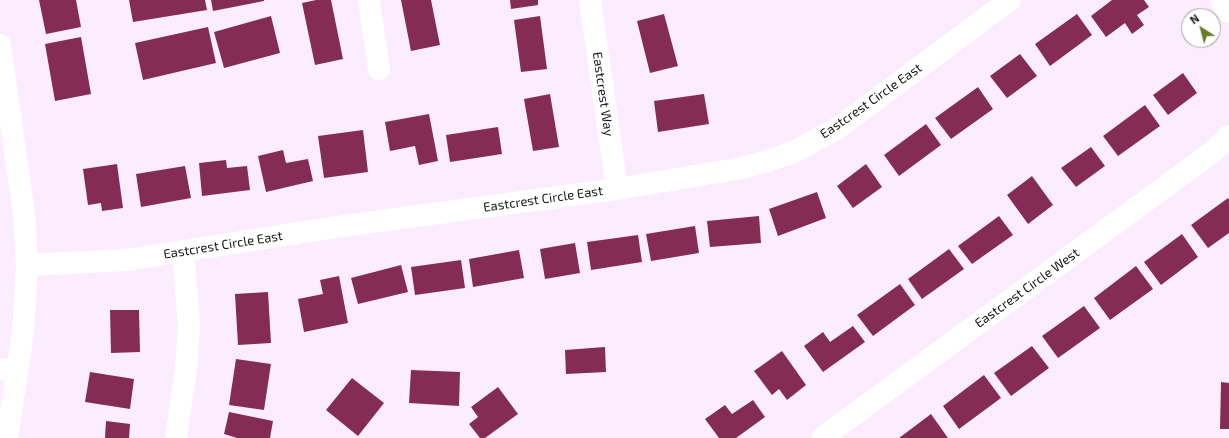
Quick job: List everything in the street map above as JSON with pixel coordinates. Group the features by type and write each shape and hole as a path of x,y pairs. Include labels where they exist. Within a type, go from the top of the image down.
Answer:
{"street":[{"path":"369,0 379,69"},
{"name":"Eastcrest Way","path":"590,0 617,189"},
{"name":"Eastcrest Circle East","path":"28,265 126,260 336,227 617,189 742,168 792,152 838,128 1010,0"},
{"path":"1221,0 1229,12"},
{"path":"0,45 7,143 24,214 28,265 23,333 9,370 7,438"},
{"name":"Eastcrest Circle West","path":"822,438 1214,151 1229,136"},
{"path":"176,438 186,368 189,326 184,251"}],"building":[{"path":"39,0 76,0 81,27 46,34"},
{"path":"129,0 205,0 207,10 133,22"},
{"path":"211,0 264,0 264,1 213,11"},
{"path":"316,0 331,0 343,59 315,65 302,3"},
{"path":"401,0 431,0 440,45 411,51"},
{"path":"510,0 538,0 538,5 511,9"},
{"path":"1112,0 1144,0 1149,7 1137,15 1144,25 1132,34 1125,23 1106,37 1091,16"},
{"path":"664,14 678,66 650,73 637,21"},
{"path":"1077,14 1092,35 1050,66 1035,44"},
{"path":"271,16 280,53 224,68 214,32"},
{"path":"540,16 547,69 521,72 514,20"},
{"path":"208,27 216,63 143,80 135,43"},
{"path":"81,37 91,94 55,101 45,44"},
{"path":"1020,54 1037,76 1007,98 990,76"},
{"path":"1183,73 1197,93 1168,115 1153,95"},
{"path":"978,87 993,109 951,139 935,118"},
{"path":"550,94 559,147 533,151 524,99"},
{"path":"704,94 709,124 658,132 654,101"},
{"path":"1145,105 1160,126 1118,156 1103,136"},
{"path":"429,114 438,161 419,165 415,146 390,151 385,122"},
{"path":"926,124 941,145 899,176 884,155"},
{"path":"498,127 502,154 450,162 446,135"},
{"path":"363,130 368,172 324,178 318,136"},
{"path":"1091,147 1105,166 1076,187 1061,168"},
{"path":"283,150 286,163 308,159 313,181 266,192 258,156"},
{"path":"226,160 227,168 247,166 250,190 202,196 199,163"},
{"path":"117,164 123,208 102,211 101,203 88,205 83,169"},
{"path":"866,164 882,187 853,208 837,186"},
{"path":"185,166 191,198 141,207 136,174"},
{"path":"1032,176 1053,205 1028,224 1007,195"},
{"path":"817,192 826,218 778,236 769,209"},
{"path":"1228,198 1229,233 1208,248 1191,225"},
{"path":"759,216 761,243 710,247 707,221"},
{"path":"999,216 1013,235 972,264 958,246"},
{"path":"695,226 699,253 651,261 646,234"},
{"path":"1182,234 1198,257 1161,285 1144,262"},
{"path":"638,235 642,262 591,270 587,242"},
{"path":"575,243 580,273 545,279 540,249"},
{"path":"949,249 964,269 922,299 908,279"},
{"path":"519,250 524,278 473,287 469,259"},
{"path":"461,260 465,288 415,295 411,267"},
{"path":"401,265 408,292 358,304 351,278"},
{"path":"1136,266 1153,289 1110,320 1094,298"},
{"path":"339,276 348,323 304,332 298,299 323,294 320,280"},
{"path":"900,284 915,305 873,336 857,315"},
{"path":"268,292 271,343 238,345 235,294"},
{"path":"1084,306 1100,328 1058,358 1042,336"},
{"path":"110,310 139,310 140,352 111,353"},
{"path":"853,326 865,342 823,372 804,346 823,332 830,342"},
{"path":"1032,346 1049,368 1011,396 994,373"},
{"path":"605,347 606,372 566,374 565,350"},
{"path":"782,351 806,385 787,400 779,389 772,395 754,371"},
{"path":"236,359 271,364 264,410 229,405"},
{"path":"411,370 460,372 459,406 409,403"},
{"path":"90,372 134,379 130,409 85,402"},
{"path":"984,375 1001,398 959,429 943,406"},
{"path":"352,378 384,403 358,436 326,410"},
{"path":"1221,382 1229,383 1229,429 1220,429"},
{"path":"498,387 518,414 485,438 480,438 469,424 478,417 471,407"},
{"path":"753,400 765,417 736,438 719,438 705,419 725,405 732,414"},
{"path":"229,412 273,421 270,438 237,438 224,434"},
{"path":"931,414 948,438 899,438"},
{"path":"106,421 130,424 129,438 105,438"}]}
